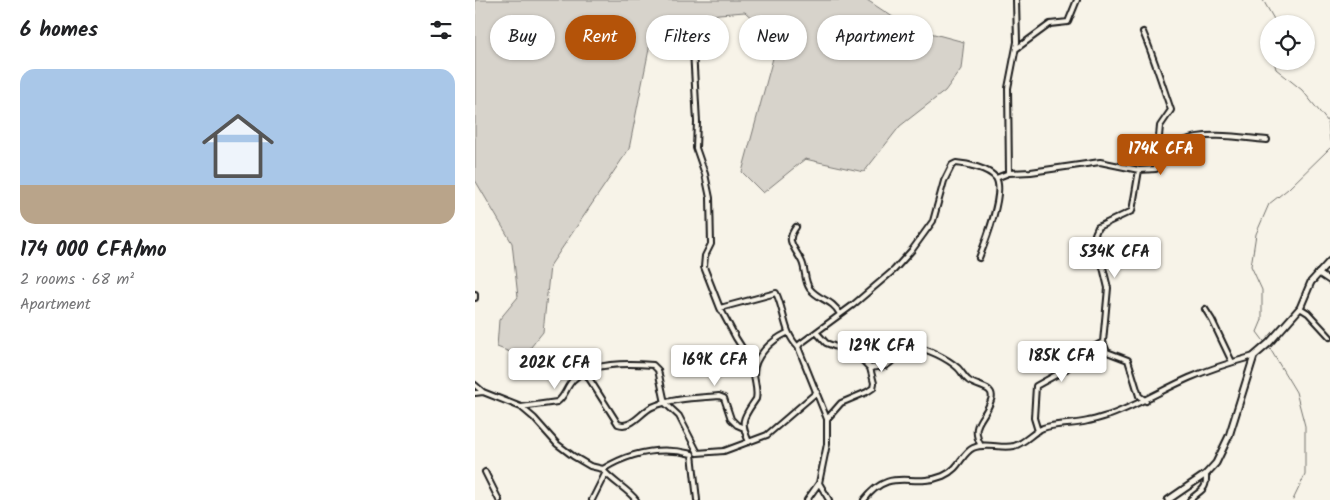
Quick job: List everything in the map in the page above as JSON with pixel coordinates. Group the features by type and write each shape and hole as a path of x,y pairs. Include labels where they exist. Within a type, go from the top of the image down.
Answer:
{"street":[{"path":"1009,172 1008,88 1016,49 1016,0"},
{"path":"1016,49 1050,24 1069,22 1077,0"},
{"path":"996,178 1009,172 1031,172 1100,162 1139,170 1156,169 1160,126 1171,110 1158,75 1155,60 1143,32"},
{"path":"694,60 697,151 705,174 710,198 711,244 705,256 705,267 720,308 743,349 757,361"},
{"path":"1158,154 1177,153 1184,141 1201,138 1240,137 1267,140"},
{"path":"798,347 805,339 817,333 853,306 895,270 930,228 944,181 951,165 962,164 981,169 996,178 998,186 995,210 989,235 979,258"},
{"path":"1139,170 1132,211 1096,230 1095,234 1107,288 1103,342 1107,352 1128,360 1139,396 1146,401"},
{"path":"796,226 791,235 791,241 801,261 807,282 818,295 834,304 840,314"},
{"path":"865,500 879,485 887,481 896,479 931,480 943,476 959,464 971,449 981,446 1002,448 1016,446 1038,431 1052,426 1088,421 1146,401 1190,378 1253,356 1269,343 1300,308 1311,282 1330,261"},
{"path":"1318,273 1330,282"},
{"path":"720,308 776,293 785,320 787,333 798,347 827,419 827,444 819,483 807,500"},
{"path":"1300,308 1308,313 1330,337"},
{"path":"1205,309 1232,362"},
{"path":"749,442 744,428 745,414 756,400 755,376 757,361 776,338 787,333"},
{"path":"817,333 826,343 857,355 870,368 874,383 873,388 841,403 827,419"},
{"path":"1038,431 1034,418 1037,386 1065,370 1092,348 1103,342"},
{"path":"870,368 885,366 901,350 913,347 931,352 957,366 969,381 989,389 992,393 991,400 976,428 981,446"},
{"path":"1168,500 1206,474 1223,452 1253,356"},
{"path":"521,407 557,402 572,380 585,372 621,364 653,365 658,370 665,403 679,416 698,453"},
{"path":"585,372 618,424 631,422 650,408 665,403 722,396 734,422 744,428"},
{"path":"475,385 483,392 521,407 534,418 557,444 590,466 603,469 621,459 642,452 679,451 692,454 724,451 767,435 817,392"},
{"path":"475,393 483,392"},
{"path":"692,454 697,500"},
{"path":"603,469 605,474 623,486 636,500"},
{"path":"485,472 499,500"},
{"path":"592,500 605,474"},
{"path":"1190,500 1205,489 1207,484 1206,474"},
{"path":"819,483 829,500"}],"shaded area":[{"path":"475,0 867,0 890,15 817,15 817,60 933,60 933,34 964,42 961,69 945,91 900,126 864,172 805,159 763,193 742,172 772,60 807,60 807,15 748,15 745,12 714,15 646,15 647,60 629,149 550,266 543,332 523,357 497,347 499,320 518,297 512,243 475,180"}],"waterway":[{"path":"1263,0 1272,15"},
{"path":"1277,70 1302,90 1328,122 1330,141"},
{"path":"1266,344 1257,332 1262,320 1262,290 1251,266 1256,234 1269,204 1288,189 1330,148"},
{"path":"1269,347 1296,392 1305,426 1305,475 1293,500"}]}
